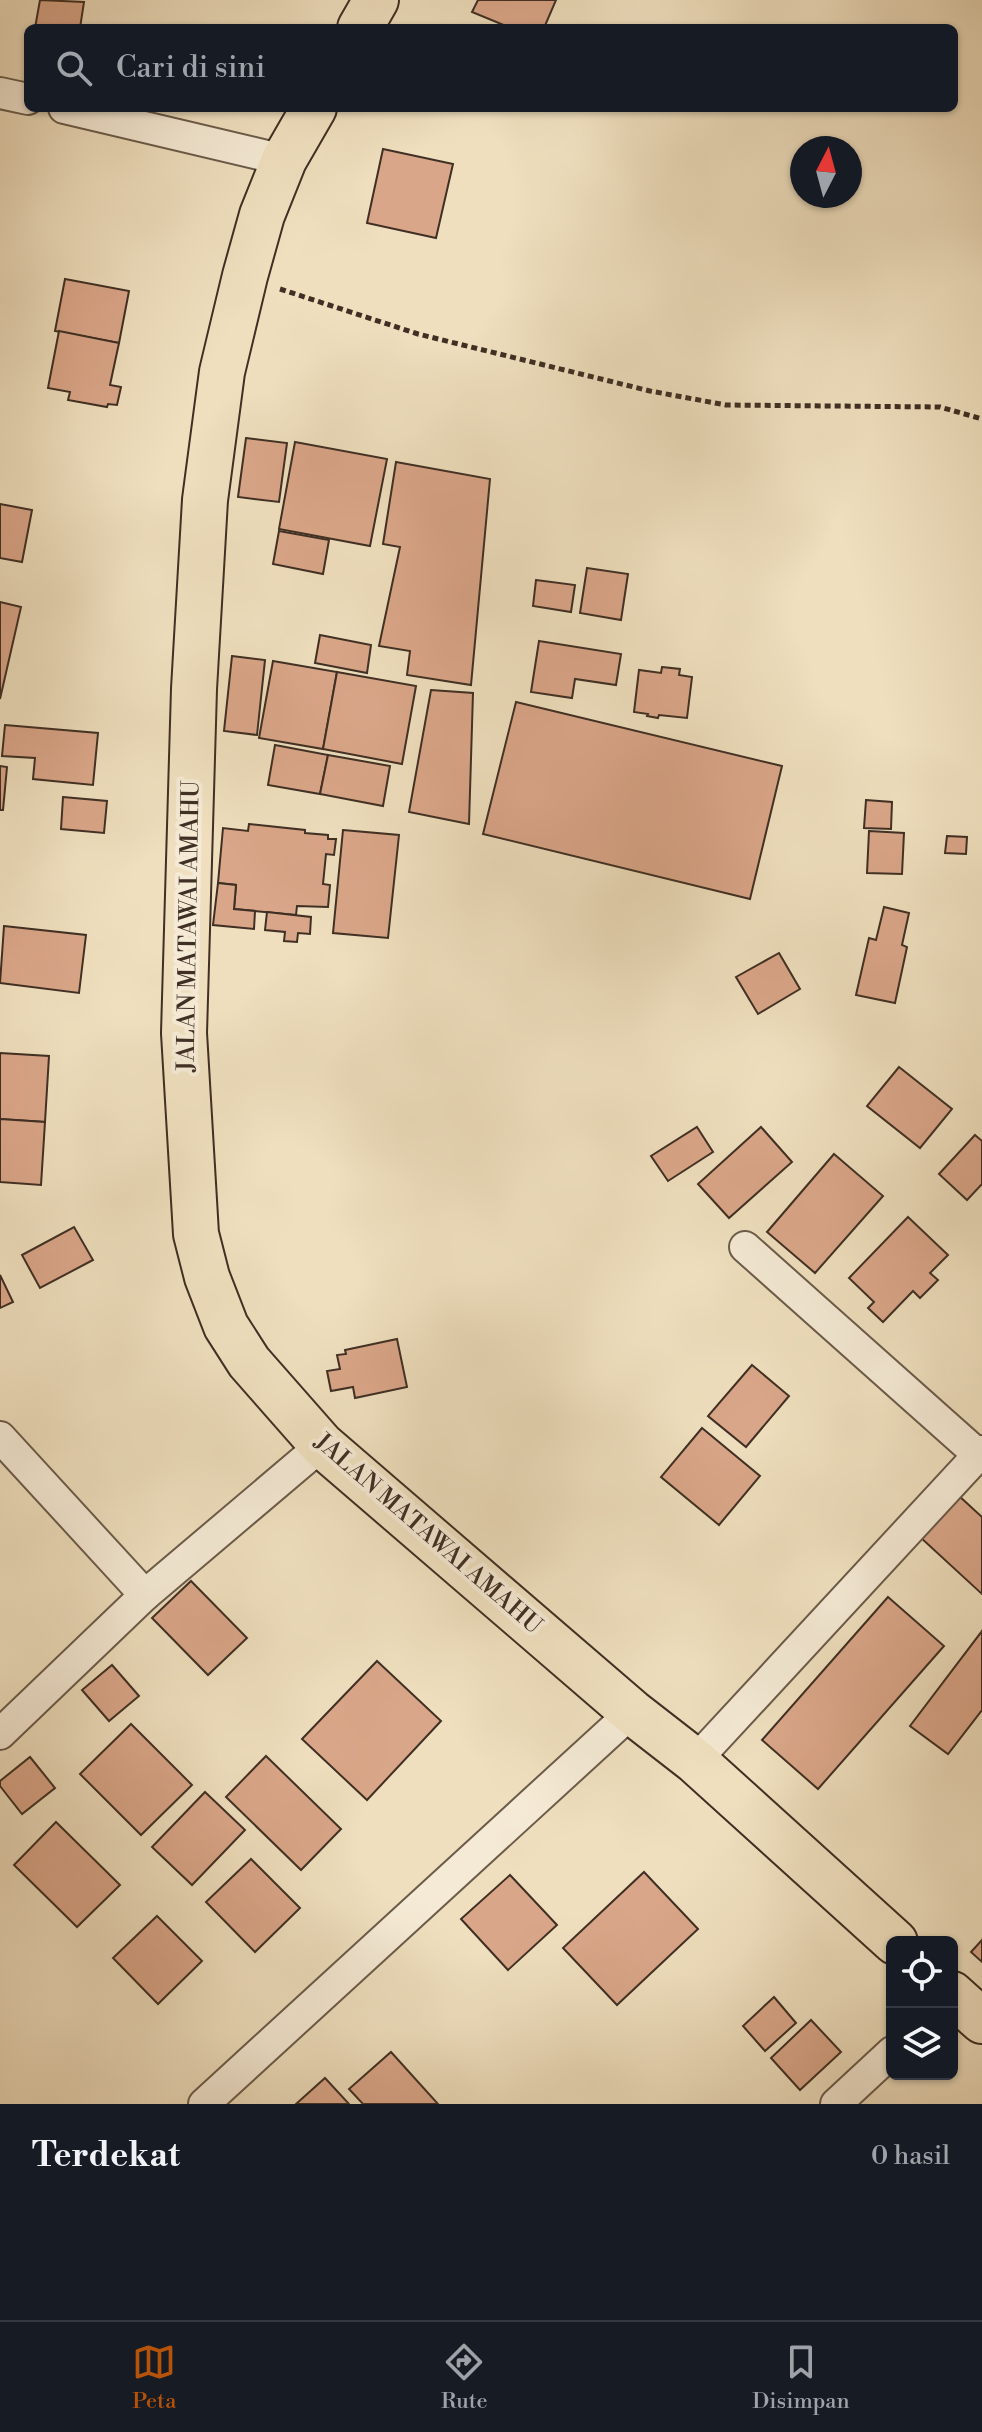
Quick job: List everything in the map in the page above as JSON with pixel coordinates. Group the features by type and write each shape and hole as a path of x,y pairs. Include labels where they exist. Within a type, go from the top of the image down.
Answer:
{"highway":[{"path":"362,24 376,0"},
{"name":"JALAN MATAWAI AMAHU","path":"312,112 284,160 262,215 245,276 222,372 205,500 194,689 184,1033 196,1234 207,1277 226,1326 249,1362 322,1445 632,1712 695,1761 888,1936"},
{"path":"958,2000 982,2021"}],"street":[{"path":"0,93 24,98"},
{"path":"81,112 284,160"},
{"path":"695,1761 981,1455 745,1247"},
{"path":"0,1437 145,1595"},
{"path":"0,1734 145,1595 322,1445"},
{"path":"204,2104 632,1712"},
{"path":"836,2104 886,2058"}],"path":[{"path":"245,276 418,334 650,391 726,405 940,407 982,419"}],"building":[{"path":"40,0 84,2 81,24 36,24"},
{"path":"478,0 556,0 546,24 501,24 472,12"},
{"path":"383,149 453,164 436,238 367,223"},
{"path":"65,279 129,291 119,343 55,331"},
{"path":"59,331 119,343 110,385 121,387 117,405 108,404 107,407 68,400 70,392 48,388"},
{"path":"246,438 287,443 279,502 238,497"},
{"path":"295,442 387,459 370,546 279,529"},
{"path":"396,462 490,479 471,685 407,675 410,651 379,646 400,547 383,544"},
{"path":"0,504 32,510 22,562 0,558"},
{"path":"279,531 329,540 323,574 273,564"},
{"path":"587,568 628,574 621,620 580,613"},
{"path":"536,580 575,585 571,612 533,606"},
{"path":"0,602 21,607 0,699"},
{"path":"320,635 371,645 367,673 315,663"},
{"path":"539,641 621,654 616,685 575,679 572,698 531,692"},
{"path":"232,656 265,660 257,735 224,731"},
{"path":"273,661 337,672 323,749 259,738"},
{"path":"662,667 680,669 679,675 692,677 687,718 659,715 658,718 634,712 639,670 661,673"},
{"path":"337,672 416,686 402,764 323,749"},
{"path":"431,690 473,693 469,824 409,812"},
{"path":"516,702 782,766 750,899 483,834"},
{"path":"5,725 98,733 93,785 33,779 35,758 2,756"},
{"path":"275,745 328,755 320,794 268,785"},
{"path":"328,755 390,766 383,806 320,794"},
{"path":"0,766 7,767 3,810 0,810"},
{"path":"63,797 107,801 104,833 61,829"},
{"path":"866,800 892,802 891,829 864,828"},
{"path":"249,824 305,830 305,833 328,835 328,839 336,839 334,855 326,854 323,884 330,885 328,907 297,906 296,915 234,909 236,885 218,883 223,828 248,831"},
{"path":"343,830 399,835 388,938 333,933"},
{"path":"869,831 904,833 902,874 867,873"},
{"path":"947,836 967,837 966,854 945,853"},
{"path":"218,883 236,885 234,909 255,911 254,929 213,925"},
{"path":"884,907 909,913 902,945 907,947 895,1003 856,995 869,938 876,940"},
{"path":"267,912 311,917 310,934 298,933 297,942 284,941 285,932 265,930"},
{"path":"4,926 86,935 79,993 0,983"},
{"path":"779,953 800,989 758,1014 736,977"},
{"path":"0,1053 49,1056 45,1122 0,1119"},
{"path":"899,1067 952,1109 920,1148 867,1106"},
{"path":"0,1119 45,1122 41,1185 0,1182"},
{"path":"697,1127 713,1152 668,1181 651,1156"},
{"path":"761,1127 792,1162 729,1218 698,1184"},
{"path":"975,1135 982,1141 982,1184 967,1200 939,1174"},
{"path":"834,1154 883,1196 815,1273 767,1232"},
{"path":"908,1217 948,1255 930,1273 938,1280 920,1298 913,1291 883,1322 868,1308 874,1302 849,1278"},
{"path":"74,1227 93,1260 40,1288 22,1255"},
{"path":"0,1275 13,1302 0,1308"},
{"path":"397,1339 407,1387 355,1398 353,1387 331,1391 327,1371 340,1369 337,1355 346,1354 345,1350"},
{"path":"752,1365 789,1396 746,1447 708,1416"},
{"path":"702,1428 760,1476 719,1525 661,1477"},
{"path":"958,1495 982,1517 982,1594 920,1537"},
{"path":"191,1581 247,1638 208,1675 152,1618"},
{"path":"888,1597 944,1646 818,1789 762,1740"},
{"path":"982,1631 982,1710 948,1754 910,1726"},
{"path":"377,1661 441,1721 367,1800 302,1739"},
{"path":"112,1665 139,1696 109,1721 82,1690"},
{"path":"131,1724 192,1785 141,1835 80,1774"},
{"path":"266,1756 341,1829 301,1870 226,1797"},
{"path":"30,1757 55,1788 22,1814 0,1786 0,1781"},
{"path":"205,1792 245,1830 192,1885 152,1847"},
{"path":"56,1822 120,1885 77,1927 14,1865"},
{"path":"251,1859 300,1908 255,1952 206,1902"},
{"path":"644,1872 698,1929 617,2005 563,1948"},
{"path":"510,1875 557,1925 508,1970 461,1919"},
{"path":"157,1916 202,1961 158,2004 113,1958"},
{"path":"982,1940 982,1962 971,1952"},
{"path":"774,1997 796,2023 765,2051 743,2026"},
{"path":"811,2020 841,2052 800,2090 771,2058"},
{"path":"391,2052 438,2104 363,2104 349,2089"},
{"path":"325,2078 349,2104 296,2104"}]}
